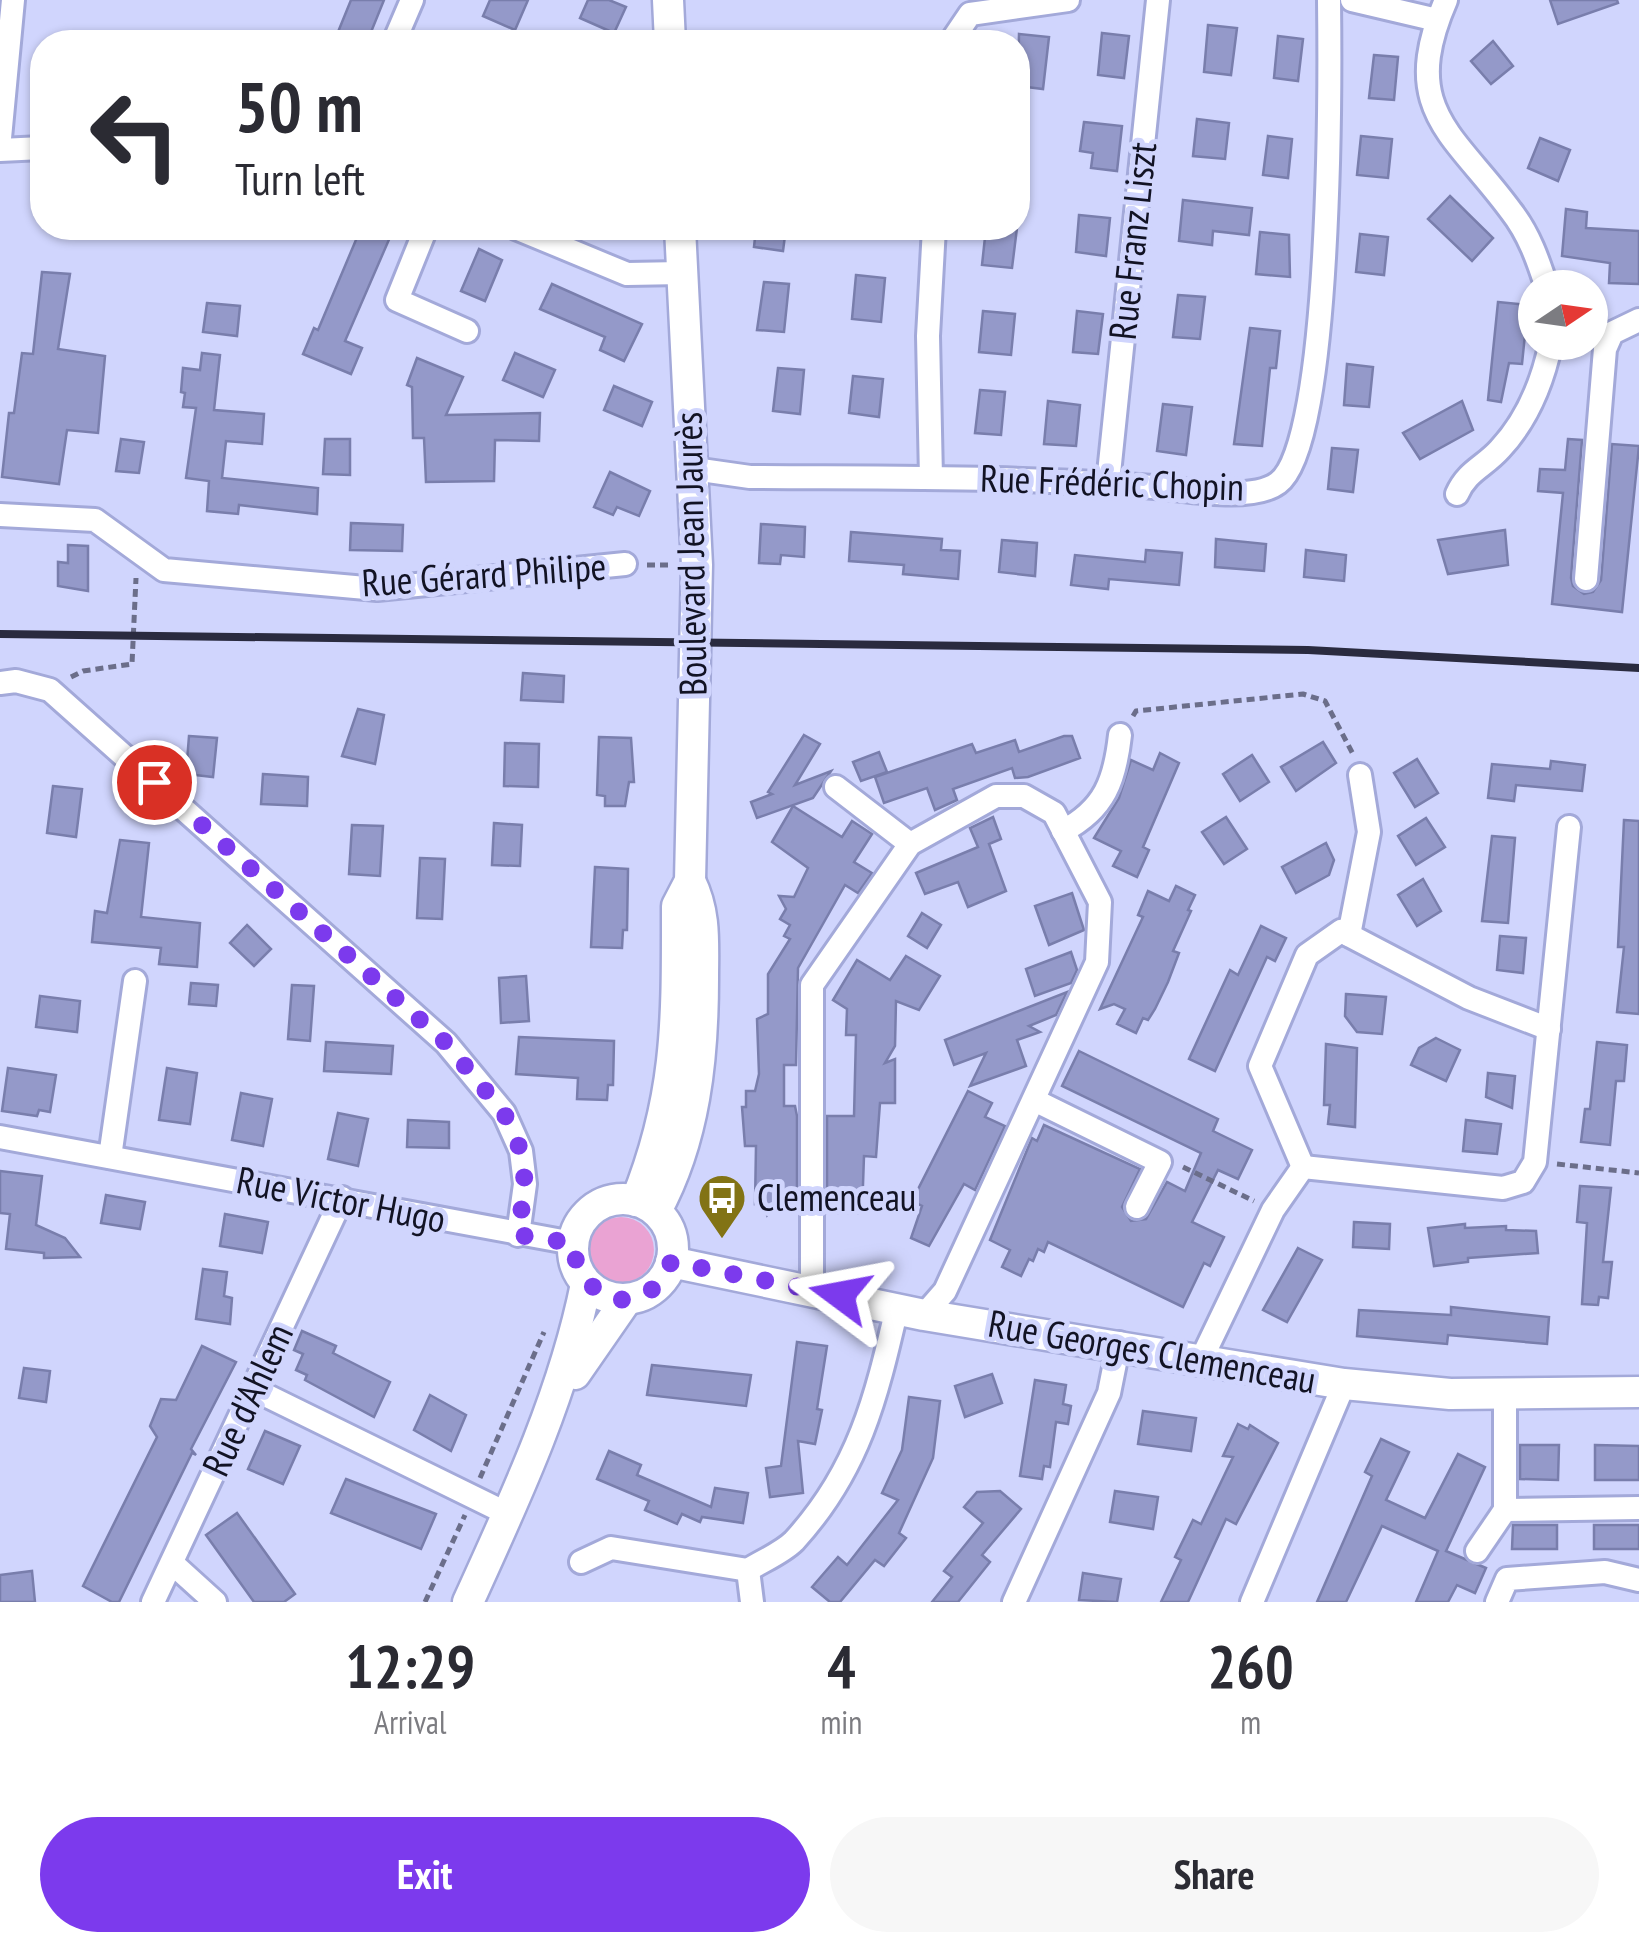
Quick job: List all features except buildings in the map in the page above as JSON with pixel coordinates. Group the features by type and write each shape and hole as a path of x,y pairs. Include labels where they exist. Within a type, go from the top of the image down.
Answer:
{"street":[{"path":"0,138 13,0"},
{"path":"399,30 412,0"},
{"path":"668,0 669,30"},
{"path":"959,30 970,14 1068,0"},
{"name":"Rue Franz Liszt","path":"1108,483 1158,0"},
{"name":"Rue Frédéric Chopin","path":"694,470 750,477 1108,483 1231,494 1276,485 1296,462 1322,287 1329,0"},
{"path":"1352,0 1441,10 1430,103 1449,139 1511,210 1535,251 1541,270"},
{"path":"0,150 30,149"},
{"path":"421,240 396,300 466,331"},
{"path":"545,240 627,274 682,273"},
{"name":"Boulevard Jean Jaurès","path":"646,1206 672,1083 677,906 690,881 696,565 681,240"},
{"path":"931,478 928,336 933,240"},
{"path":"1586,579 1605,349 1612,333 1639,320"},
{"path":"1457,494 1466,476 1499,451 1523,417 1544,376 1547,360"},
{"name":"Rue Gérard Philipe","path":"0,515 94,520 164,570 377,590 624,564"},
{"path":"0,683 16,681 50,690 446,1043 504,1113 521,1151 525,1184 518,1235"},
{"path":"1063,831 1098,808 1115,777 1120,735"},
{"path":"1350,935 1369,832 1360,775"},
{"path":"836,787 910,844"},
{"path":"581,1562 611,1548 748,1570 792,1544 843,1474 874,1408 910,1311 945,1292 1097,962 1102,927 1100,902 1054,813 1024,796 996,796 910,844 812,984 812,1288"},
{"path":"1303,1168 1503,1188 1523,1182 1535,1162 1569,827"},
{"path":"1303,1168 1260,1066 1307,954 1341,931 1469,998 1549,1029"},
{"path":"110,1157 135,981"},
{"path":"1034,1100 1160,1162 1137,1208"},
{"name":"Rue Victor Hugo","path":"0,1137 572,1243"},
{"path":"1202,1358 1273,1210 1303,1168"},
{"name":"Rue d'Ahlem","path":"153,1602 342,1198"},
{"path":"614,1200 646,1206 667,1226 671,1262 655,1288 627,1299 612,1298 586,1284 575,1265 572,1243 580,1223 594,1208 614,1200"},
{"name":"Rue Georges Clemenceau","path":"671,1262 910,1311 1344,1384 1505,1395 1639,1392"},
{"path":"468,1602 539,1437 577,1331 586,1284"},
{"path":"539,1437 595,1340 627,1299"},
{"path":"1014,1602 1109,1392 1118,1344"},
{"path":"1252,1602 1344,1384"},
{"path":"253,1390 508,1514"},
{"path":"1477,1551 1504,1510 1505,1395"},
{"path":"1504,1510 1639,1508"},
{"path":"172,1563 215,1602"},
{"path":"748,1570 752,1602"},
{"path":"1497,1602 1507,1579 1605,1572 1639,1580"}],"path":[{"path":"50,690 83,671 132,664 137,550"},
{"path":"1120,735 1136,710 1303,694 1324,700 1354,753 1360,775"},
{"path":"1160,1162 1176,1164 1273,1210"},
{"path":"1535,1162 1639,1173"},
{"path":"476,1488 550,1320"},
{"path":"425,1602 469,1506"}],"shaded area":[{"path":"621,1217 634,1219 644,1227 652,1237 652,1263 644,1273 634,1281 621,1283 608,1281 598,1273 590,1263 588,1250 590,1237 598,1227 608,1219"}],"railway":[{"path":"0,634 1308,650 1639,668"}],"place":[{"name":"Clemenceau","path":"722,1240"}],"route":[{"path":"154,782 446,1043 504,1113 521,1151 525,1184 518,1235 572,1243 575,1265 586,1284 612,1298 642,1296 655,1288 671,1262 700,1264 840,1295"}]}
